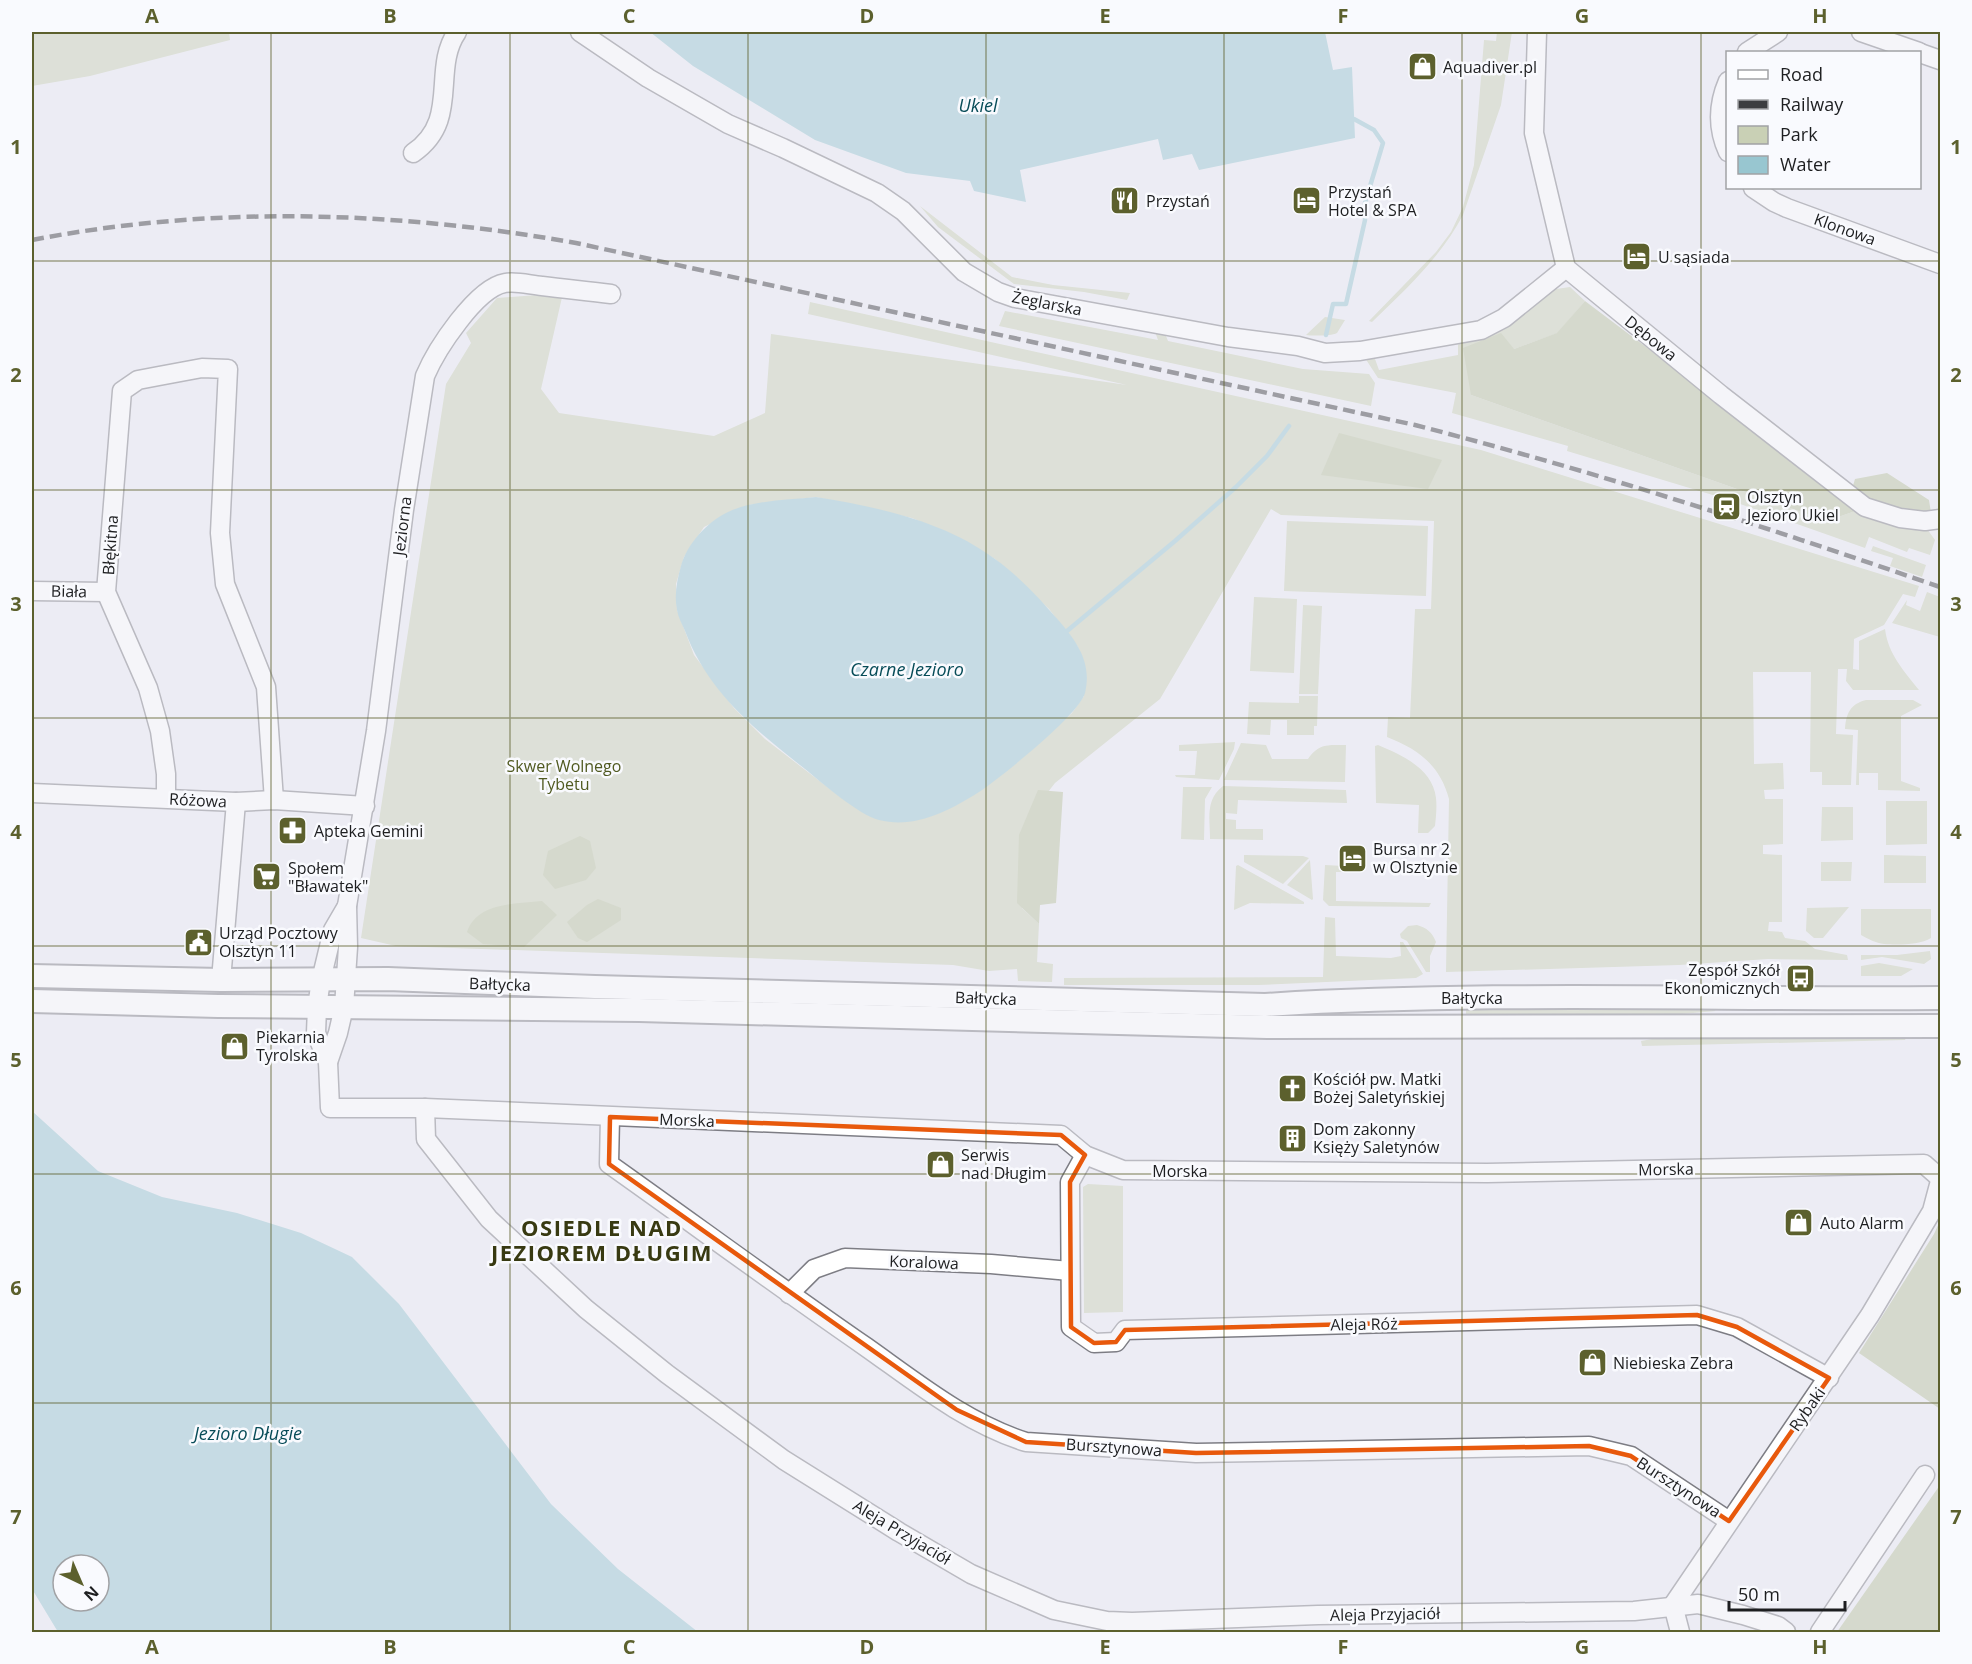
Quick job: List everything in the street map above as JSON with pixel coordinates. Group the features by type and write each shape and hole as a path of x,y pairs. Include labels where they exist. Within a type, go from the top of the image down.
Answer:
{"main road":[{"name":"Bałtycka","path":"32,976 222,980 388,979 1231,1005 1437,998 1941,998"},
{"name":"Bałtycka","path":"32,1001 639,1010 1279,1027 1941,1026"}],"street":[{"path":"413,153 426,142 438,123 448,51 457,32"},
{"name":"Żeglarska","path":"580,32 648,78 728,124 877,193 903,211 964,272 998,292 1015,298 1325,353 1360,351 1481,330 1504,318 1566,268"},
{"path":"1537,32 1534,133 1566,268"},
{"path":"1749,51 1778,32"},
{"path":"1861,32 1913,51"},
{"path":"1921,54 1941,60"},
{"path":"1726,86 1721,100 1720,116 1721,133 1726,147"},
{"name":"Klonowa","path":"1755,189 1787,208 1941,264"},
{"name":"Dębowa","path":"1566,268 1721,395 1865,507 1900,518 1925,521 1941,519"},
{"name":"Jeziorna","path":"346,980 347,906 364,806 425,376 449,335 477,299 495,286 515,283 611,294"},
{"name":"Błękitna","path":"166,798 166,774 160,731 148,688 106,592 122,392 138,380 202,368 228,369 220,533 225,585 266,687 274,800"},
{"name":"Biała","path":"32,591 106,592"},
{"name":"Różowa","path":"32,793 236,801 274,800 364,806"},
{"path":"222,980 236,801"},
{"name":"Jeziorna","path":"317,1007 333,930 347,906"},
{"path":"328,1062 344,1007 346,980"},
{"path":"317,1007 316,1033 328,1062 330,1108 425,1108"},
{"name":"Morska","path":"425,1108 1061,1135 1085,1155 1123,1170 1487,1173 1924,1164 1941,1179"},
{"name":"Aleja Przyjaciół","path":"425,1108 426,1139 489,1218 554,1281 667,1374 775,1453 899,1532 971,1574 1054,1610 1131,1627 1318,1615 1634,1611 1698,1604 1779,1626 1786,1632"},
{"name":"Bursztynowa","path":"610,1117 609,1164 789,1294 957,1410 1009,1436 1026,1442 1196,1453 1589,1446 1631,1456 1729,1521"},
{"name":"Aleja Róż","path":"1085,1155 1070,1182 1071,1327 1094,1343 1116,1342 1125,1330 1697,1315 1737,1327 1829,1378"},
{"name":"Rybaki","path":"1673,1605 1870,1315 1932,1210 1941,1179"},
{"name":"Koralowa","path":"789,1294 814,1269 845,1258 991,1264 1070,1271"},
{"path":"1820,1632 1925,1475"},
{"path":"1673,1605 1680,1632"}],"highlighted area":[{"path":"610,1117 1061,1135 1085,1155 1070,1182 1071,1327 1094,1343 1116,1342 1125,1330 1697,1315 1737,1327 1829,1378 1729,1521 1631,1456 1589,1446 1196,1453 1026,1442 957,1410 609,1164"}],"green space":[{"path":"32,32 229,32 230,40 90,76 32,86"},
{"path":"1497,32 1512,32 1501,105 1463,215 1434,259 1372,322 1369,321 1436,252 1451,232 1463,207 1474,165 1484,40 1496,41"},
{"path":"920,206 1012,277 1053,285 1130,293 1127,300 1084,292 1014,284 938,227"},
{"path":"1570,287 1585,301 1558,333 1514,349 1471,395 1827,521 1861,509 1925,526 1935,540 1930,555 1909,548 1907,552 1869,537 1865,548 1726,499 1567,451 1568,446 1452,413 1456,393 1378,378 1365,358 1375,359 1379,370 1458,355 1458,345 1461,341 1549,290"},
{"name":"Skwer Wolnego Tybetu","path":"563,293 541,389 559,413 714,436 765,413 771,334 1127,385 808,314 810,302 1481,450 1919,586 1915,597 1903,594 1884,625 1854,639 1853,669 1859,670 1859,641 1885,629 1893,654 1919,690 1853,690 1846,681 1847,669 1838,669 1836,734 1853,735 1851,785 1822,785 1822,772 1810,772 1811,672 1753,672 1754,764 1783,763 1784,789 1764,790 1765,799 1783,799 1783,844 1763,845 1763,854 1782,855 1782,922 1769,922 1768,931 1782,932 1785,938 1805,941 1815,949 1847,955 1848,960 1768,959 1679,965 1446,972 1449,799 1440,777 1426,760 1408,747 1387,737 1388,717 1410,718 1415,609 1431,609 1434,521 1281,515 1271,509 1160,699 1055,783 1027,819 1022,908 1039,924 1037,962 1053,964 1052,982 1018,981 1017,969 989,971 953,965 396,946 361,938 446,384 471,343 466,333 497,298","holes":["816,497 912,518 961,539 995,559 1049,609 1078,647 1084,696 1072,713 1014,765 843,799 765,739 734,708 694,655 677,610 676,584 684,557 704,527 749,505"]},
{"path":"1585,301 1861,509 1827,521 1471,395 1463,348 1501,333 1514,349 1557,333"},
{"path":"1005,311 1158,340 1154,329 1164,331 1168,341 1303,369 1369,374 1375,383 1371,406 999,326"},
{"path":"1325,317 1345,320 1337,333 1306,335"},
{"path":"1339,433 1442,460 1428,489 1321,475"},
{"path":"1887,473 1929,500 1931,513 1880,508 1852,489 1855,479"},
{"path":"1287,521 1428,526 1426,596 1284,591"},
{"path":"1873,546 1926,565 1922,577 1890,566 1893,558 1871,551"},
{"path":"1927,592 1940,597 1940,637 1892,623 1907,600 1906,605 1920,611"},
{"path":"1254,597 1297,599 1294,673 1250,671"},
{"path":"1303,605 1322,606 1318,694 1299,694"},
{"path":"1299,696 1318,696 1317,726 1314,726 1314,735 1287,735 1287,720 1271,720 1270,735 1247,734 1249,702 1299,703"},
{"path":"1866,700 1913,700 1922,705 1901,716 1901,781 1920,788 1920,791 1878,790 1878,773 1859,773 1859,785 1856,785 1858,730 1845,729 1848,714 1853,707"},
{"path":"1235,742 1219,780 1176,777 1175,775 1195,775 1197,751 1179,751 1179,745"},
{"path":"1241,743 1266,745 1272,759 1308,759 1320,748 1329,745 1346,745 1345,782 1224,780"},
{"path":"1378,745 1415,764 1429,779 1434,788 1436,808 1435,826 1428,833 1418,833 1419,805 1376,803 1375,746"},
{"path":"1223,786 1346,790 1347,803 1238,800 1237,814 1226,813 1226,819 1236,820 1236,829 1263,829 1263,840 1210,839 1211,803 1217,791"},
{"path":"1183,787 1212,787 1205,799 1204,840 1181,839"},
{"path":"1038,790 1063,792 1056,903 1040,905 1039,924 1017,903 1019,835"},
{"path":"1886,801 1927,801 1927,844 1886,845"},
{"path":"1822,807 1853,807 1853,840 1821,841"},
{"path":"580,836 590,841 596,868 586,880 555,889 543,875 548,851"},
{"path":"1244,855 1309,858 1283,884 1244,862"},
{"path":"1884,855 1926,856 1926,883 1884,883"},
{"path":"1310,860 1313,899 1312,900 1287,885"},
{"path":"1821,862 1852,862 1851,881 1821,881"},
{"path":"1238,865 1304,904 1250,903 1234,910 1236,866"},
{"path":"1325,865 1344,866 1344,872 1336,872 1336,901 1431,903 1429,907 1329,906 1323,900"},
{"path":"598,899 621,908 621,920 587,942 578,938 567,922"},
{"path":"542,901 557,915 524,947 483,944 467,932 472,922 488,910 509,904"},
{"path":"1849,907 1823,938 1814,938 1806,931 1807,908"},
{"path":"1861,909 1931,909 1931,938 1921,942 1902,944 1872,941 1861,935"},
{"path":"1325,917 1335,918 1336,956 1391,958 1401,956 1400,942 1403,942 1423,974 1416,978 1258,985 1064,985 1064,978 1323,977"},
{"path":"1417,925 1429,931 1436,942 1430,956 1430,972 1426,972 1407,941 1401,938 1400,934 1408,926"},
{"path":"1930,951 1931,959 1924,964 1882,957 1861,960 1861,955 1897,955"},
{"path":"1879,963 1913,969 1901,976 1861,976 1861,966"},
{"path":"1466,1008 1712,1009 1716,1011 1635,1018 1466,1019"},
{"path":"1907,1036 1905,1040 1642,1046 1641,1041 1658,1038"},
{"path":"1088,1184 1123,1186 1123,1312 1084,1313 1083,1187"},
{"path":"1940,1221 1940,1409 1859,1353"},
{"path":"1940,1485 1940,1632 1837,1632"}],"water":[{"name":"Ukiel","path":"650,32 1325,32 1333,70 1352,67 1355,138 1199,170 1192,154 1163,160 1158,139 1020,170 1026,202 974,191 970,181 906,173 815,140 693,66"},
{"name":"Czarne Jezioro","path":"816,497 910,517 975,546 1004,566 1045,605 1067,630 1082,654 1087,673 1085,693 1069,716 1038,746 989,785 944,812 919,820 892,822 871,817 851,805 768,740 735,708 706,673 679,618 676,593 681,566 693,542 705,528 720,516 738,508 771,501"},
{"name":"Jezioro Długie","path":"32,1111 98,1171 162,1197 237,1213 301,1233 352,1257 399,1304 551,1504 618,1569 698,1632 58,1632 32,1589"}],"waterway":[{"path":"1326,335 1333,304 1346,304 1365,220 1365,203 1383,143 1374,130 1354,119"},
{"path":"1067,631 1236,487 1267,456 1289,426"}],"railway":[{"path":"32,240 168,221 304,216 440,224 576,243 1415,425 1548,461 1679,501 1940,587"}],"place":[{"name":"Aquadiver.pl","path":"1422,67"},
{"name":"Przystań","path":"1125,201"},
{"name":"Przystań Hotel & SPA","path":"1307,201"},
{"name":"U sąsiada","path":"1637,257"},
{"name":"Olsztyn Jezioro Ukiel","path":"1726,506"},
{"name":"Apteka Gemini","path":"293,831"},
{"name":"Bursa nr 2 w Olsztynie","path":"1352,858"},
{"name":"Społem \"Bławatek\"","path":"267,877"},
{"name":"Urząd Pocztowy Olsztyn 11","path":"198,942"},
{"name":"Zespół Szkół Ekonomicznych","path":"1801,979"},
{"name":"Piekarnia Tyrolska","path":"235,1046"},
{"name":"Kościół pw. Matki Bożej Saletyńskiej","path":"1292,1088"},
{"name":"Dom zakonny Księży Saletynów","path":"1292,1138"},
{"name":"Serwis nad Długim","path":"940,1164"},
{"name":"Auto Alarm","path":"1799,1223"},
{"name":"Niebieska Zebra","path":"1592,1363"}],"district":[{"name":"OSIEDLE NAD JEZIOREM DŁUGIM","path":"602,1240"}]}
